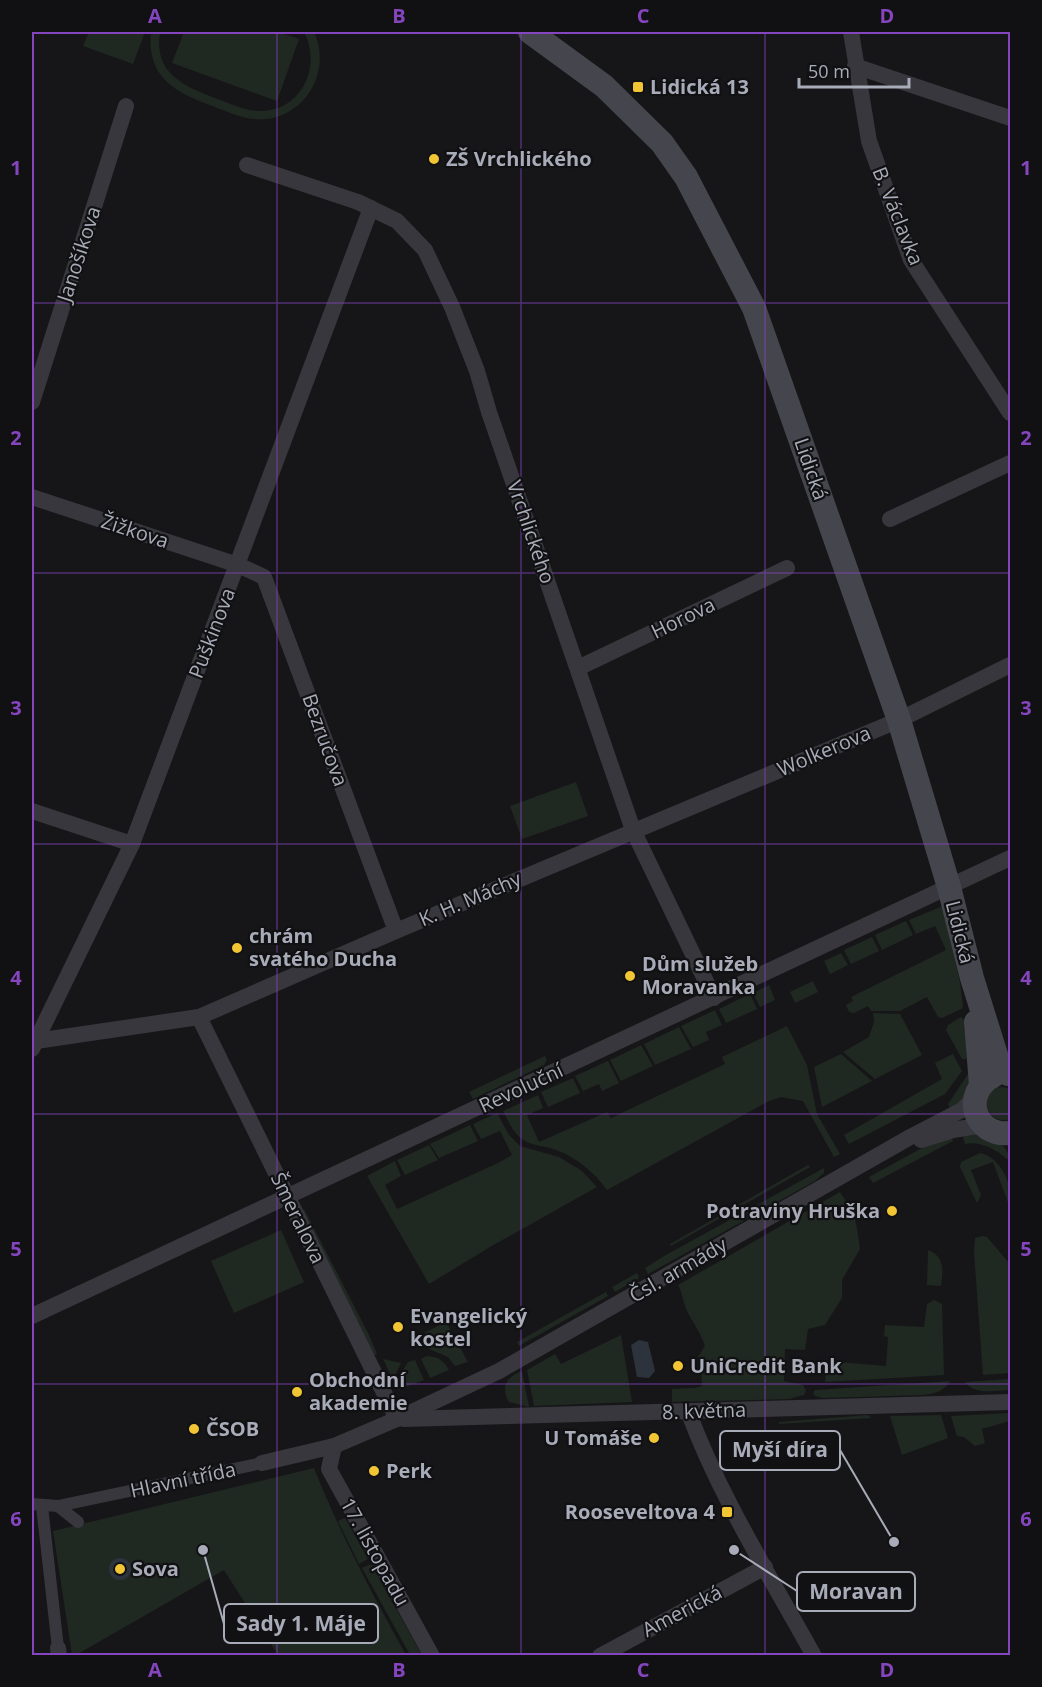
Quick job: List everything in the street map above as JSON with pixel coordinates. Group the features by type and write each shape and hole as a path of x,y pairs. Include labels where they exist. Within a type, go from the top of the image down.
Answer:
{"main road":[{"name":"Lidická","path":"530,32 604,86 662,143 686,177 754,308 898,720 949,887 972,978 997,1058 1009,1075"},
{"name":"Lidická","path":"972,978 978,1092 976,1113 1002,1134"},
{"path":"978,1092 993,1076 1009,1075"}],"street":[{"name":"B. Václavka","path":"851,32 869,141 911,260 1011,413"},
{"path":"855,66 1011,118"},
{"name":"Janošíkova","path":"32,402 126,106"},
{"name":"Vrchlického","path":"247,165 358,201 396,221 425,250 452,307 477,371 489,412 633,830 714,998"},
{"name":"Puškinova","path":"33,1044 132,844 371,208"},
{"path":"890,519 1011,463"},
{"name":"Žižkova","path":"32,497 237,565"},
{"name":"Bezručova","path":"237,565 264,577 396,931"},
{"name":"Horova","path":"578,668 787,568"},
{"name":"Wolkerova","path":"633,830 898,720 1011,664"},
{"path":"32,811 132,844"},
{"name":"K. H. Máchy","path":"33,1044 199,1017 633,830"},
{"name":"Revoluční","path":"32,1316 1011,858"},
{"name":"Šmeralova","path":"199,1017 397,1419"},
{"name":"Čsl. armády","path":"397,1419 499,1371 962,1110 978,1092"},
{"name":"Čsl. armády","path":"889,1150 953,1130 1002,1134"},
{"name":"8. května","path":"397,1419 1011,1402"},
{"path":"688,1411 711,1468 814,1656"},
{"name":"Hlavní třída","path":"37,1505 58,1506 334,1446 397,1419"},
{"name":"17. listopadu","path":"334,1446 329,1469 432,1656"},
{"path":"37,1505 58,1652"},
{"path":"58,1506 78,1522"},
{"name":"Americká","path":"600,1656 765,1567"}],"shaded area":[{"path":"89,32 145,32 133,64 83,46"},
{"path":"151,32 160,32 159,47 162,59 167,69 175,77 195,90 247,109 264,111 278,108 290,102 299,93 309,70 311,57 304,32 314,32 316,37 320,53 319,70 308,95 294,109 265,119 245,117 201,102 177,90 167,82 159,73 154,62"},
{"path":"184,32 278,32 299,39 277,101 172,63"},
{"path":"576,782 588,816 522,839 510,806"},
{"path":"943,906 960,982 963,1007 942,1018 938,1017 927,997 900,1011 871,1011 868,1006 854,1013 849,1012 846,1005 853,1001 851,997 946,950 935,926 916,934 909,920"},
{"path":"906,921 913,935 882,950 875,935"},
{"path":"872,937 879,951 851,964 844,950"},
{"path":"841,953 848,965 830,974 824,961"},
{"path":"813,981 818,992 795,1003 790,992"},
{"path":"769,985 775,1000 760,1007 753,993"},
{"path":"750,994 757,1009 726,1023 719,1009"},
{"path":"715,1010 722,1025 706,1032 709,1040 693,1047 681,1026"},
{"path":"873,1013 900,1014 922,1055 875,1079 843,1052 869,1037 874,1022"},
{"path":"961,1017 964,1020 967,1058 965,1059 962,1059 946,1030 948,1025"},
{"path":"787,1026 807,1065 817,1114 840,1154 834,1157 803,1101 781,1097 767,1102 607,1190 578,1161 563,1153 529,1143 517,1135 503,1111 538,1095 543,1108 527,1115 539,1142 607,1112 611,1118 725,1064 722,1057"},
{"path":"679,1027 691,1049 655,1065 644,1044"},
{"path":"641,1045 653,1066 621,1081 610,1060"},
{"path":"841,1054 872,1081 822,1107 814,1067"},
{"path":"953,1054 962,1071 945,1094 849,1144 844,1135 942,1079 935,1063"},
{"path":"545,1056 547,1060 544,1065 473,1099 469,1092"},
{"path":"608,1061 619,1083 602,1091 599,1084 583,1091 575,1076"},
{"path":"974,1065 975,1071 963,1101 951,1110 948,1104"},
{"path":"573,1078 580,1093 548,1107 541,1092"},
{"path":"998,1087 1010,1088 1010,1120 998,1119 988,1110 988,1093"},
{"path":"497,1113 509,1135 520,1146 559,1157 582,1171 597,1187 429,1284 367,1176 395,1161 401,1176 385,1185 397,1209 498,1163 512,1155 500,1131 481,1139 473,1124"},
{"path":"470,1125 478,1141 439,1158 430,1144"},
{"path":"983,1133 1003,1146 1010,1158 1007,1159 982,1145 965,1144 962,1134"},
{"path":"951,1137 953,1141 873,1183 869,1177 920,1149"},
{"path":"429,1145 438,1160 405,1175 397,1160"},
{"path":"980,1153 995,1161 1003,1171 1011,1190 1010,1208 993,1162 971,1170 981,1195 977,1203 960,1167 961,1162"},
{"path":"808,1165 810,1167 671,1246 670,1244"},
{"path":"824,1168 824,1173 815,1181 648,1274 645,1268 664,1256"},
{"path":"840,1192 853,1212 860,1249 842,1280 842,1298 825,1325 808,1329 805,1350 785,1349 784,1381 803,1385 806,1390 804,1395 789,1399 672,1402 672,1389 702,1386 701,1363 698,1357 705,1346 686,1308 678,1285"},
{"path":"304,1209 377,1354 374,1355 300,1211"},
{"path":"281,1230 304,1282 234,1313 211,1261"},
{"path":"987,1237 1010,1264 1010,1373 983,1375 974,1253 975,1238"},
{"path":"928,1250 937,1256 942,1265 941,1286 927,1285"},
{"path":"637,1273 639,1278 615,1292 612,1287"},
{"path":"606,1292 608,1296 519,1346 517,1342"},
{"path":"934,1300 942,1304 944,1375 825,1382 827,1361 886,1366 888,1337 884,1336 885,1325 924,1327 927,1304"},
{"path":"446,1322 468,1362 455,1366 448,1357 429,1349 423,1336 426,1332"},
{"path":"621,1335 632,1402 534,1406 527,1370 555,1354 561,1364"},
{"path":"639,1340 648,1342 655,1371 649,1378 637,1377 631,1345"},
{"path":"427,1356 440,1360 449,1370 430,1378 421,1359"},
{"path":"383,1359 401,1363 393,1380"},
{"path":"415,1360 424,1380 398,1390 395,1383 408,1362"},
{"path":"522,1371 529,1407 509,1402 505,1392 509,1379"},
{"path":"1010,1379 1010,1390 980,1391 965,1382"},
{"path":"950,1381 945,1388 924,1395 823,1398 813,1393 815,1390"},
{"path":"1009,1413 1010,1421 982,1429 985,1443 975,1446 964,1437 957,1436 951,1416"},
{"path":"868,1415 871,1418 779,1424 779,1422"},
{"path":"941,1415 948,1438 902,1455 890,1416"},
{"path":"314,1468 357,1563 406,1655 278,1655 224,1570 76,1655 72,1655 53,1531"},
{"path":"345,1518 368,1559 359,1564 338,1521"},
{"path":"116,1558 124,1558 131,1565 131,1573 124,1580 116,1580 109,1573 109,1565"},
{"path":"371,1564 422,1655 410,1655 362,1568"}],"place":[{"name":"Lidická 13","path":"638,87"},
{"name":"ZŠ Vrchlického","path":"434,159"},
{"name":"chrám svatého Ducha","path":"237,948"},
{"name":"Dům služeb Moravanka","path":"630,976"},
{"name":"Potraviny Hruška","path":"892,1211"},
{"name":"Evangelický kostel","path":"398,1327"},
{"name":"UniCredit Bank","path":"678,1366"},
{"name":"Obchodní akademie","path":"297,1392"},
{"name":"ČSOB","path":"194,1429"},
{"name":"U Tomáše","path":"654,1438"},
{"name":"Perk","path":"374,1471"},
{"name":"Rooseveltova 4","path":"727,1512"},
{"name":"Myší díra","path":"894,1542"},
{"name":"Sady 1. Máje","path":"203,1550"},
{"name":"Moravan","path":"734,1550"},
{"name":"Sova","path":"120,1569"}]}
